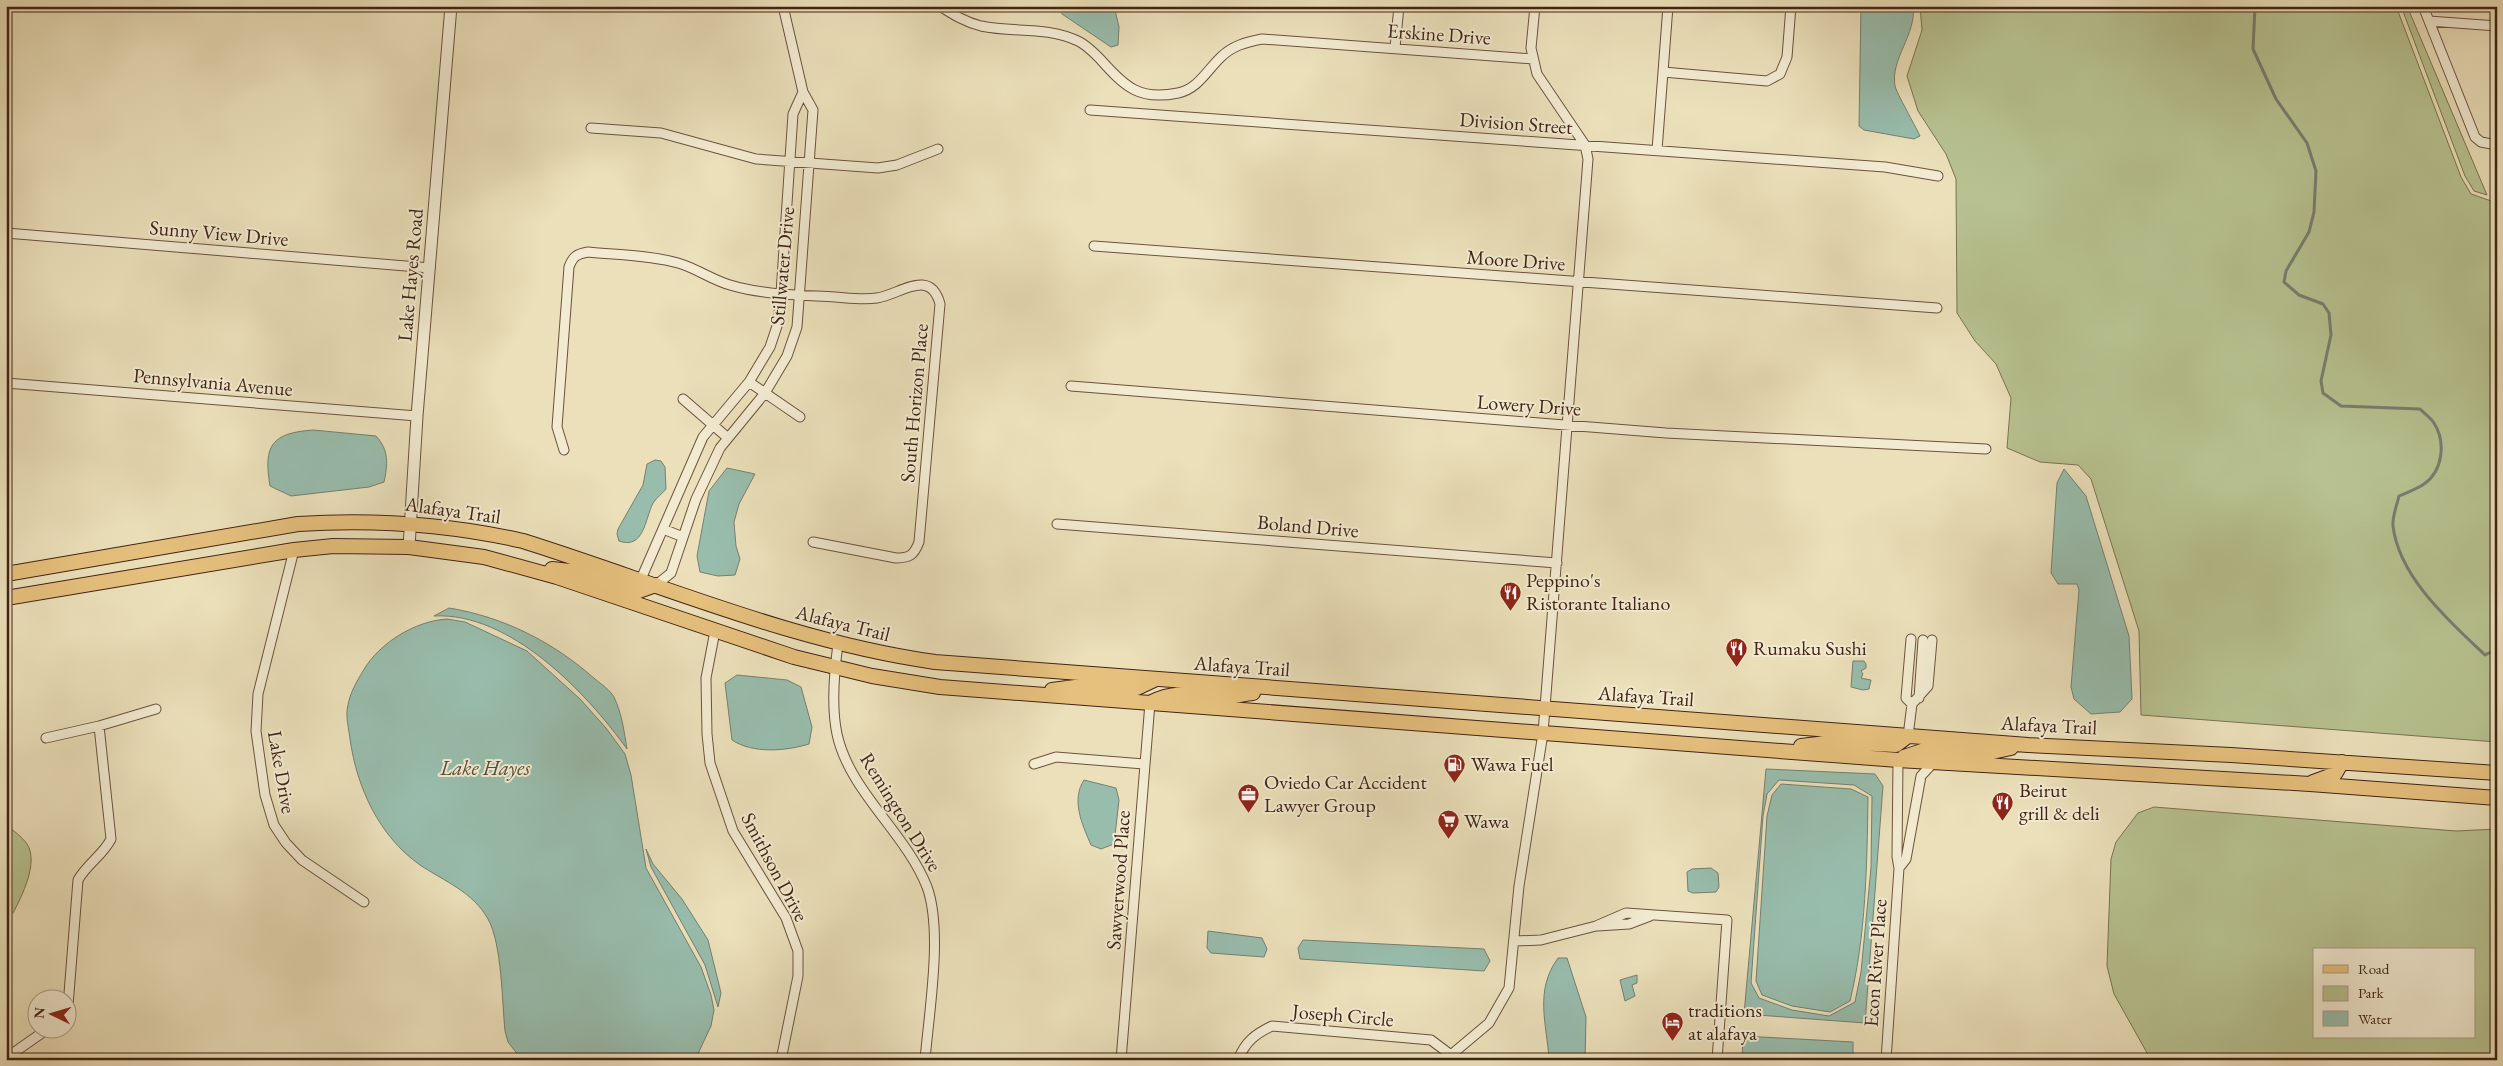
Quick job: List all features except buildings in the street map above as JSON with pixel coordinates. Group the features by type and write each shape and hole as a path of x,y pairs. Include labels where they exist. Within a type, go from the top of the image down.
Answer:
{"main road":[{"name":"Alafaya Trail","path":"6,574 298,524 340,522 411,523 486,533 523,541 641,579 792,632 889,656 935,662 2028,745 2342,762 2497,773"},
{"name":"Alafaya Trail","path":"6,598 294,550 333,546 409,547 452,552 519,565 715,631 835,668 940,687 1898,760 2310,784 2497,798"},
{"path":"519,565 578,572 639,591 656,585"},
{"path":"1024,694 1084,686 1137,688 1155,680"},
{"path":"1150,703 1165,696 1178,694 1223,697 1279,689"},
{"path":"1773,750 1835,742 1896,745 1908,736"},
{"path":"1898,760 1926,750 1984,754 2028,745"},
{"path":"2310,784 2335,774 2342,762"}],"street":[{"name":"Lake Hayes Road","path":"409,547 417,416 451,6"},
{"name":"Stillwater Drive","path":"656,585 671,573 696,499 720,448 765,393 788,356 797,327 813,110 803,92 783,6"},
{"name":"Erskine Drive","path":"940,6 960,19 982,26 1052,32 1068,36 1092,50 1117,79 1132,90 1148,95 1181,92 1194,85 1221,56 1235,46 1262,39 1533,59"},
{"path":"1395,48 1399,6"},
{"path":"1451,1057 1489,1023 1509,988 1519,886 1543,733 1545,708 1588,159 1585,145 1540,80 1533,59 1535,6"},
{"path":"1657,150 1668,6"},
{"path":"1663,72 1767,81 1780,74 1787,57 1791,6"},
{"path":"2423,6 2475,137 2481,142 2497,145"},
{"path":"2429,21 2497,26"},
{"name":"Stillwater Drive","path":"641,579 703,437 750,382 770,348 778,322 781,293 788,161 793,114 803,92"},
{"name":"Division Street","path":"1090,110 1885,166 1938,176"},
{"path":"590,128 660,133 731,154 788,161 878,168 897,165 938,148"},
{"name":"Sunny View Drive","path":"6,233 430,268"},
{"name":"Moore Drive","path":"1094,246 1937,308"},
{"path":"564,450 557,427 569,266 572,258 578,254 588,252 658,259 679,263 729,285 800,295"},
{"name":"South Horizon Place","path":"800,295 878,298 916,285 932,288 940,304 919,542 914,554 906,558 896,558 813,542"},
{"path":"750,382 800,418"},
{"name":"Pennsylvania Avenue","path":"6,383 417,416"},
{"name":"Lowery Drive","path":"1071,386 1567,426 1782,441 1873,442 1986,449"},
{"path":"683,399 728,438"},
{"name":"Boland Drive","path":"1057,524 1556,563"},
{"path":"663,529 683,537"},
{"name":"Lake Drive","path":"294,550 258,694 256,731 265,795 274,826 286,843 302,860 364,902"},
{"name":"Smithson Drive","path":"715,631 706,678 706,734 710,763 733,831 786,918 798,951 798,976 781,1060"},
{"path":"1911,639 1906,698 1912,704"},
{"path":"1908,736 1912,704 1919,698 1927,640"},
{"name":"Remington Drive","path":"838,644 834,708 837,735 847,761 915,863 927,887 933,910 935,940 925,1060"},
{"name":"Sawyerwood Place","path":"1122,1060 1150,703"},
{"path":"46,738 99,726 156,709"},
{"path":"69,988 78,880 84,870 106,850 112,839 99,726"},
{"path":"1034,764 1056,758 1144,764"},
{"name":"Econ River Place","path":"1886,1060 1899,868 1897,857 1898,760"},
{"name":"Econ River Place","path":"1899,868 1906,859 1921,776 1934,762"},
{"path":"1515,941 1541,940 1596,926 1626,913 1727,920 1717,1060"},
{"name":"Joseph Circle","path":"1238,1060 1242,1048 1256,1033 1272,1026 1431,1040 1451,1057"},
{"path":"6,1058 35,1038"}],"green space":[{"path":"1920,6 2396,6 2461,177 2471,194 2497,203 2497,742 2141,715 2139,631 2091,479 2078,465 2040,462 2007,448 2011,398 1996,364 1975,341 1957,313 1956,179 1946,154 1918,111 1907,76 1922,30"},
{"path":"2401,6 2407,6 2487,195 2474,191 2465,176"},
{"path":"2154,807 2456,831 2497,829 2497,1060 2151,1060 2114,994 2107,966 2111,859 2116,842 2138,813"},
{"path":"6,825 27,844 31,860 28,879 21,898 13,913 6,915"}],"water":[{"path":"1058,6 1114,6 1119,27 1118,45 1111,47 1062,14"},
{"path":"1861,6 1913,6 1911,27 1896,66 1895,86 1920,136 1914,139 1864,130 1859,126"},
{"path":"313,430 376,436 383,447 386,457 384,482 369,487 291,496 270,486 268,460 274,444 288,434"},
{"path":"655,460 661,461 665,467 666,489 653,503 639,537 627,543 619,541 618,529 643,485 647,464"},
{"path":"727,468 755,474 739,504 734,522 736,546 740,559 735,575 718,576 700,572 697,556 709,491"},
{"path":"2064,469 2086,496 2129,636 2132,699 2120,712 2091,714 2074,699 2071,687 2079,590 2077,584 2058,584 2051,573 2057,483"},
{"path":"449,608 489,618 527,633 579,666 605,687 614,697 621,716 627,749 590,704 544,660 518,641 490,627 462,618 434,616"},
{"name":"Lake Hayes","path":"447,619 465,622 527,651 580,699 606,728 625,754 631,775 646,868 701,967 711,995 714,1010 711,1026 695,1060 522,1060 508,1042 505,1031 499,958 493,930 488,919 466,894 420,865 406,853 393,840 372,809 364,793 353,757 347,714 352,692 370,661 388,643 399,635 423,624"},
{"path":"1853,661 1864,661 1866,664 1866,668 1861,671 1863,674 1861,678 1871,680 1869,689 1863,690 1851,687"},
{"path":"737,675 787,680 801,687 812,727 809,744 780,750 770,750 750,748 732,740 725,683"},
{"path":"1766,769 1875,774 1883,786 1865,1023 1744,1014","holes":["1779,780 1854,785 1872,796 1871,868 1861,972 1855,1002 1829,1016 1792,1010 1759,998 1751,983 1763,816 1767,794"]},
{"path":"1084,780 1116,788 1119,800 1114,844 1101,849 1091,845 1079,812 1078,796"},
{"path":"1781,784 1851,789 1868,797 1865,900 1855,976 1850,1001 1830,1012 1792,1006 1762,995 1756,981 1767,816 1772,795"},
{"path":"646,849 653,864 682,899 708,940 721,993 718,1007 705,965 651,867"},
{"path":"1711,868 1718,873 1719,887 1716,892 1693,893 1688,891 1687,872 1692,869"},
{"path":"1208,931 1262,938 1267,949 1264,957 1211,953 1207,948"},
{"path":"1303,940 1484,949 1490,961 1484,971 1300,959 1298,948"},
{"path":"1558,958 1567,958 1586,1017 1585,1060 1549,1060 1544,995 1546,983"},
{"path":"1637,975 1637,983 1632,985 1635,996 1625,1001 1620,980"},
{"path":"1743,1036 1853,1042 1853,1060 1742,1060"}],"waterway":[{"path":"2255,6 2253,49 2276,99 2307,143 2316,171 2314,212 2309,232 2286,271 2284,282 2299,295 2323,304 2329,313 2331,335 2321,381 2323,393 2341,406 2420,409 2434,423 2438,431 2441,447 2439,464 2435,472 2424,484 2399,496 2393,522 2397,545 2415,580 2442,613 2485,655 2491,652 2497,659"}],"place":[{"name":"Peppino's Ristorante Italiano","path":"1510,611"},
{"name":"Rumaku Sushi","path":"1737,667"},
{"name":"Wawa Fuel","path":"1455,783"},
{"name":"Oviedo Car Accident Lawyer Group","path":"1248,813"},
{"name":"Beirut grill & deli","path":"2003,821"},
{"name":"Wawa","path":"1448,840"},
{"name":"traditions at alafaya","path":"1672,1041"}]}
